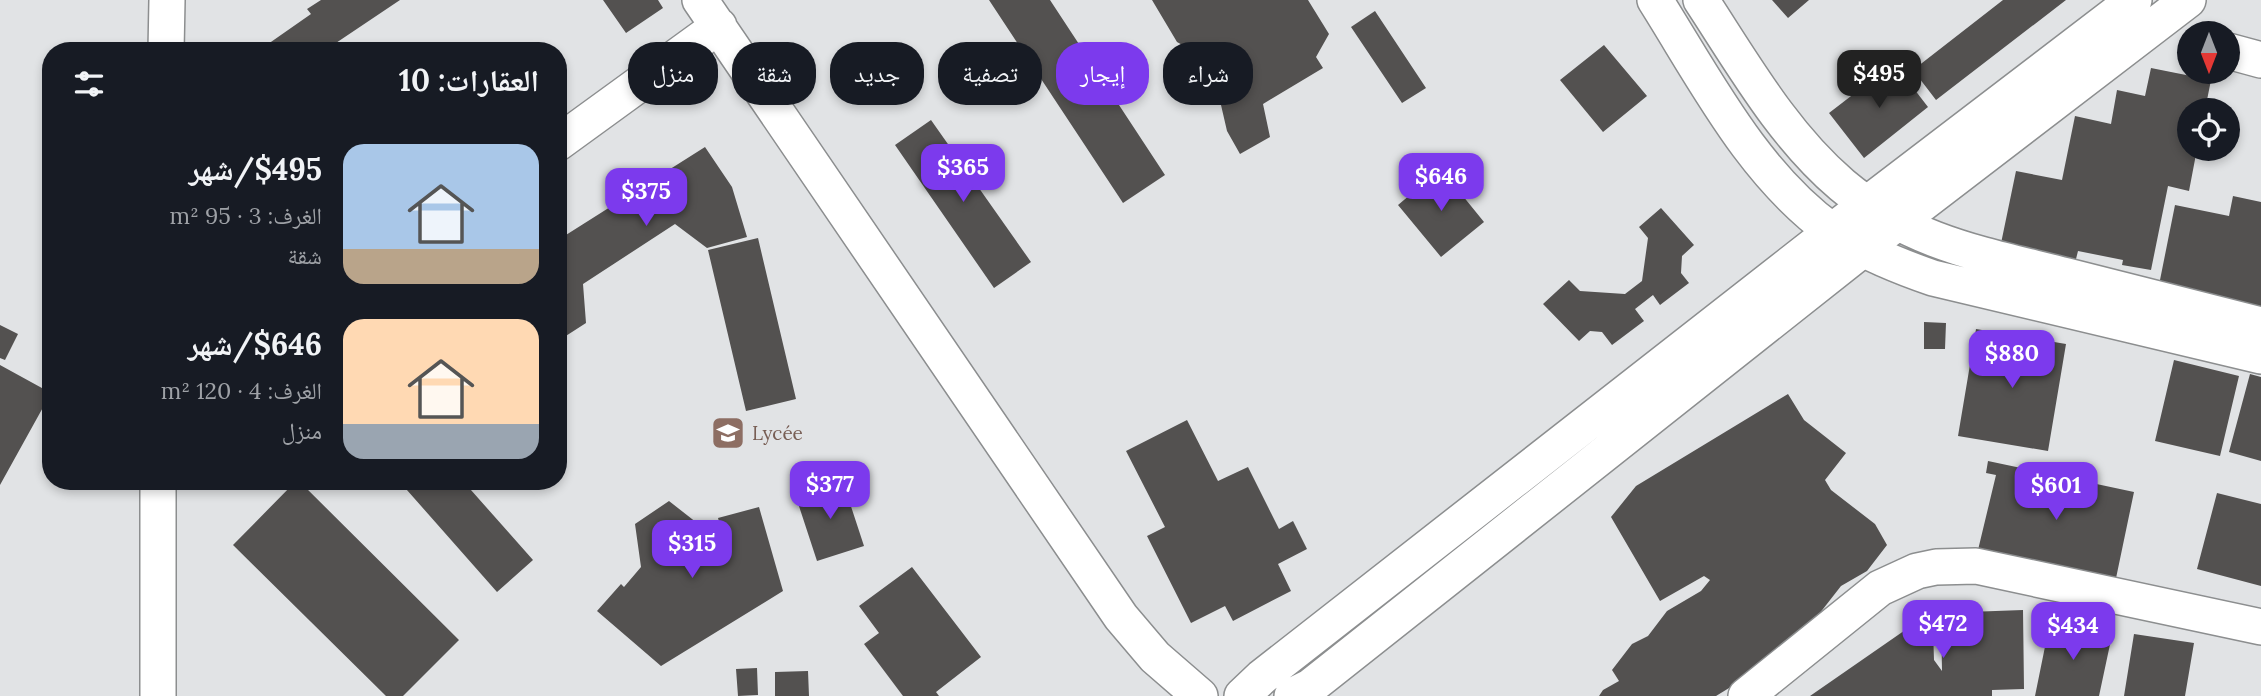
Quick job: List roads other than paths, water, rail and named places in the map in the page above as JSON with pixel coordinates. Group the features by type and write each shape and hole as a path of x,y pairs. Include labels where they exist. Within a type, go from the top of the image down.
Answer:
{"street":[{"path":"166,42 167,0"},
{"path":"1655,0 1759,161 1797,201 1833,231 1863,249 1933,278 2261,356"},
{"path":"1701,0 1794,135 1841,183 1867,204 1898,223 1952,247 2261,325"},
{"path":"1242,696 1262,677 1867,204 2134,0"},
{"path":"567,135 710,13 1121,617 1155,657 1200,696"},
{"path":"1292,696 1310,687 1863,249 2173,13"},
{"path":"2240,54 2261,60"},
{"path":"158,490 158,696"},
{"path":"1746,696 1880,588 1917,571 1936,567 1976,566 2261,627"}],"place":[{"name":"Lycée","path":"728,433"}]}
